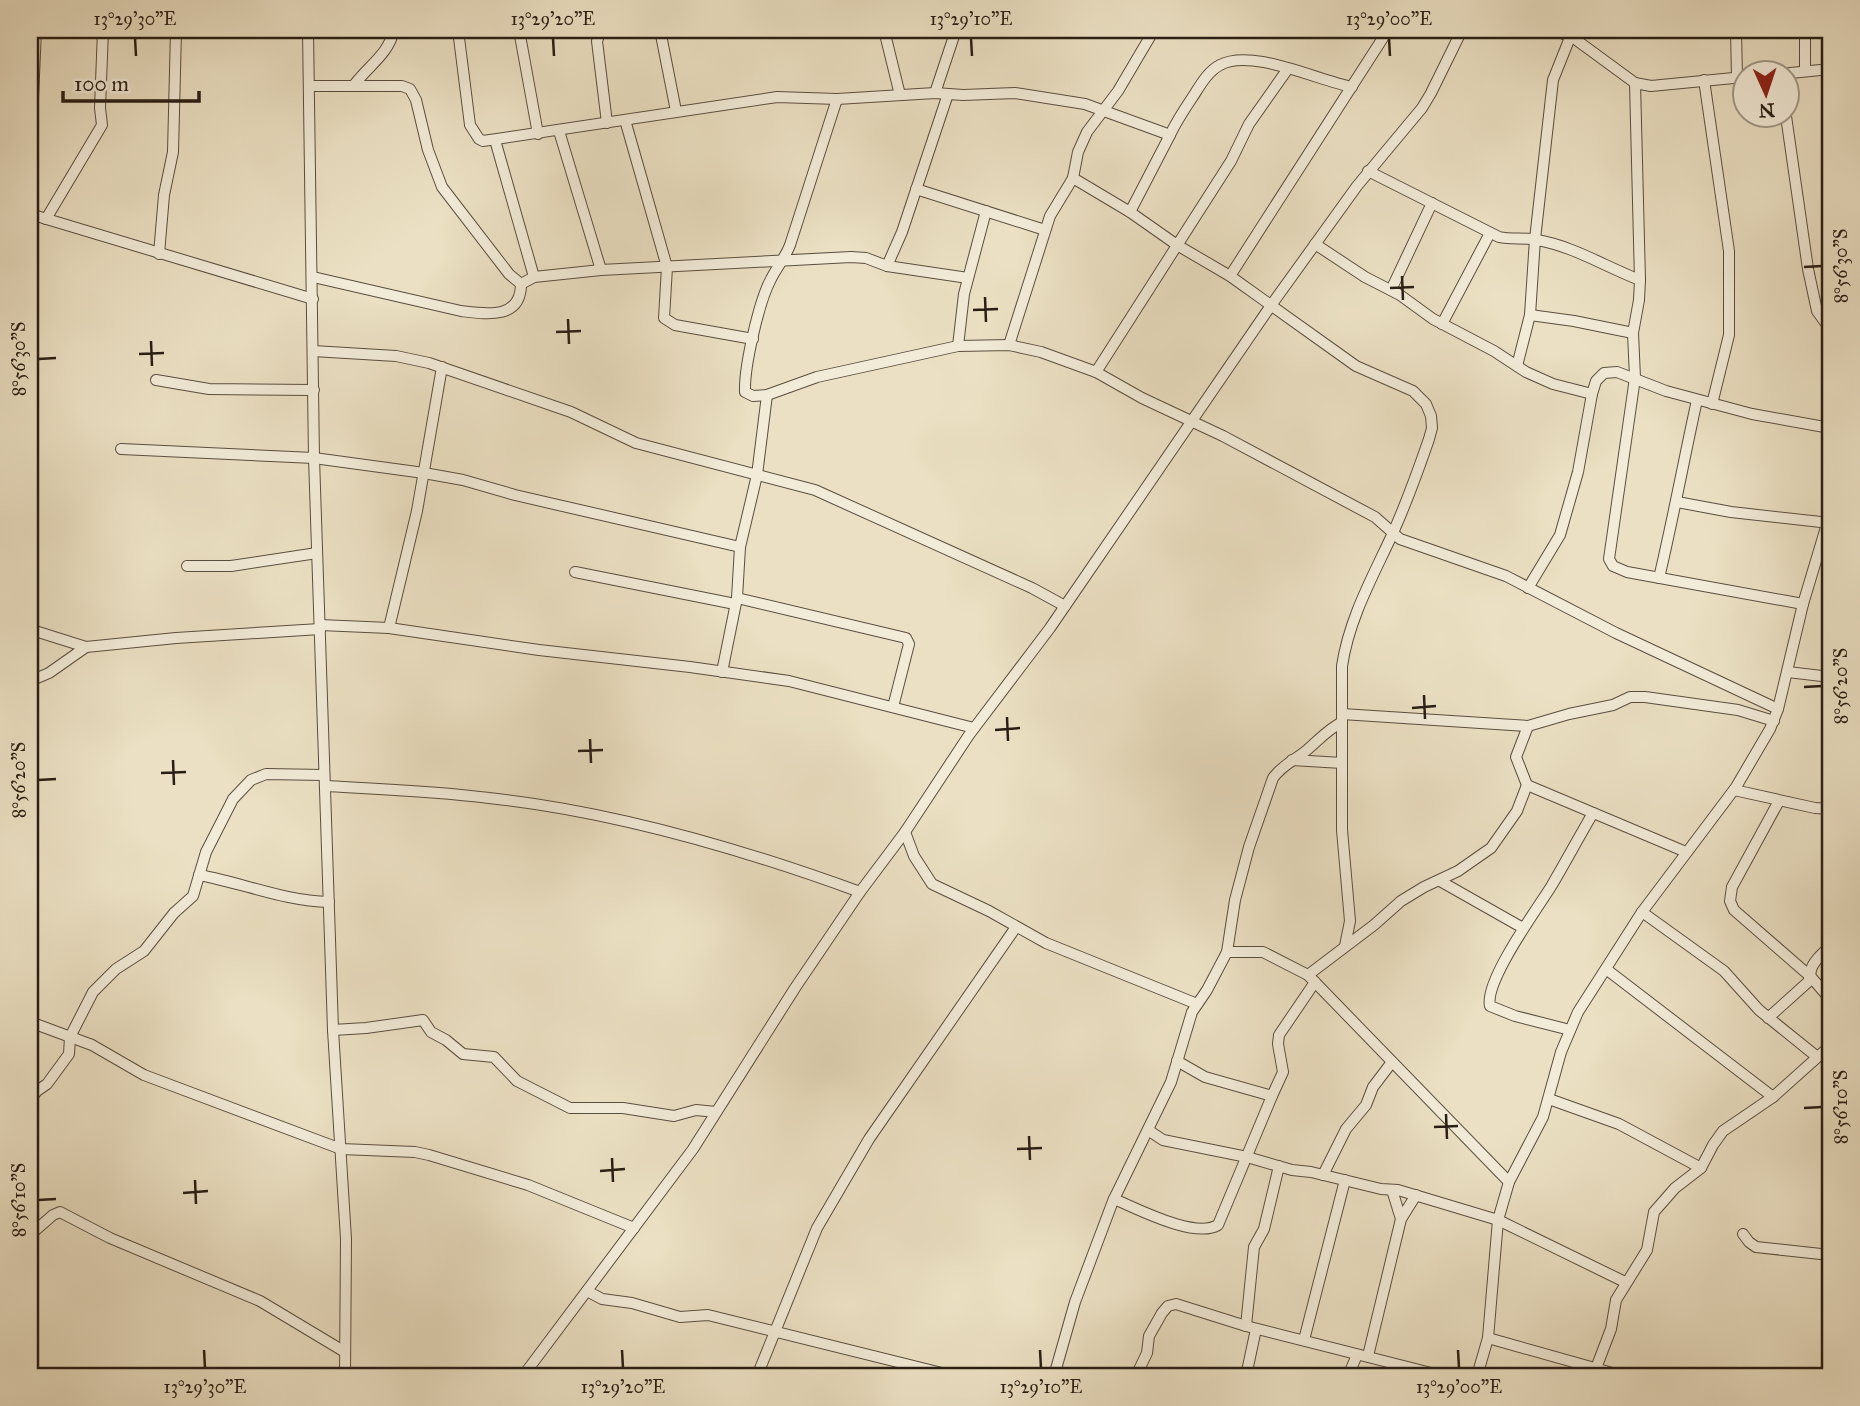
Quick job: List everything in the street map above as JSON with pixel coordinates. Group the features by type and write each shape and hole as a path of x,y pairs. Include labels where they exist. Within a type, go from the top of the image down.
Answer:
{"street":[{"path":"30,166 36,30"},
{"path":"46,219 102,125 100,108 103,30"},
{"path":"159,254 164,195 173,152 176,30"},
{"path":"308,30 314,458 333,1030 346,1239 345,1376"},
{"path":"354,85 384,55 394,30"},
{"path":"458,30 470,125 479,139 495,140 538,134 777,97 837,99 935,93 1024,94 1086,104 1170,135"},
{"path":"519,30 538,134"},
{"path":"601,30 597,41 607,123"},
{"path":"660,30 676,111"},
{"path":"884,30 900,95"},
{"path":"935,93 956,30"},
{"path":"1009,345 1045,230 1054,208 1073,178 1078,152 1087,132 1104,111 1154,30"},
{"path":"1230,276 1388,30"},
{"path":"523,1376 693,1150 795,988 860,892 905,832 974,728 1065,606 1272,304 1368,172 1422,108 1462,30"},
{"path":"1555,30 1571,33 1635,83 1651,86 1730,79"},
{"path":"1737,30 1740,60"},
{"path":"1805,30 1805,71"},
{"path":"1517,366 1530,316 1535,239 1553,80 1571,33"},
{"path":"1130,212 1181,113 1206,76 1220,65 1240,59 1260,60 1330,83 1352,87"},
{"path":"1800,72 1830,69"},
{"path":"1096,372 1231,160 1249,124 1287,70"},
{"path":"1704,80 1729,251 1729,335 1712,404"},
{"path":"1635,83 1640,280 1633,333 1636,378 1609,559 1613,566 1627,572 1803,604"},
{"path":"309,86 402,86 410,89 416,100 428,150 442,187 509,274 521,284"},
{"path":"887,266 948,94"},
{"path":"837,99 784,261 770,281 760,309 745,392 753,396 766,395 817,377 958,346 1009,345 1041,352 1096,372 1142,398 1192,421 1375,517 1400,539 1506,576 1778,709"},
{"path":"625,120 667,267 664,318 669,323 753,339"},
{"path":"1788,130 1808,269 1817,311 1830,329"},
{"path":"559,131 601,270"},
{"path":"495,140 534,277"},
{"path":"1368,172 1490,233 1513,240 1535,239 1580,254 1640,280"},
{"path":"1073,178 1230,276 1356,366 1413,391 1426,404 1431,416 1429,439 1393,533 1369,581 1346,640 1342,666 1342,830 1350,920 1345,946"},
{"path":"916,189 1045,230"},
{"path":"1391,290 1432,203"},
{"path":"958,346 964,294 986,211"},
{"path":"30,214 313,299"},
{"path":"1442,324 1490,233"},
{"path":"1315,244 1442,324 1517,366 1553,384 1592,394"},
{"path":"521,284 534,277 601,270 851,257 866,258 887,266 968,278"},
{"path":"313,277 483,314 496,313 516,303 521,293 521,284"},
{"path":"1530,316 1574,321 1633,333"},
{"path":"313,351 411,357 571,412 636,443 815,490 1032,588 1065,606"},
{"path":"389,628 424,473 442,368"},
{"path":"1528,588 1560,535 1578,472 1592,394 1596,381 1604,373 1618,372 1666,391 1752,414 1830,428"},
{"path":"156,380 209,389 314,390"},
{"path":"722,671 736,601 740,547 757,475 766,395"},
{"path":"1659,578 1697,400"},
{"path":"121,449 314,458 424,473 740,547"},
{"path":"30,456 33,493 30,524"},
{"path":"1477,1376 1488,1338 1498,1220 1509,1182 1543,1117 1570,1030 1578,1012 1642,912 1734,790 1757,754 1778,709 1803,604 1830,520 1731,512 1677,502"},
{"path":"30,541 30,662"},
{"path":"187,566 231,566 317,553"},
{"path":"575,572 736,601 906,638 909,644 893,707"},
{"path":"32,630 86,647 320,627 389,628 539,650 789,681 974,728"},
{"path":"30,681 49,673 86,647"},
{"path":"1787,671 1830,677"},
{"path":"1054,1376 1075,1302 1114,1199 1171,1082 1192,1012 1227,952 1235,900 1249,847 1273,778 1280,769 1305,752 1342,718 1528,726 1569,713 1613,705 1630,697 1645,696 1738,710 1774,720"},
{"path":"1114,1199 1197,1229 1211,1228 1219,1222 1283,1072 1279,1035 1312,979 1345,946 1401,901 1458,872 1491,848 1517,811 1527,785 1516,757 1528,726"},
{"path":"1292,760 1342,762"},
{"path":"30,1100 37,1090 47,1084 69,1054 70,1037 93,992 116,969 144,951 174,913 193,896 210,843 233,799 251,780 266,774 491,798 588,813 790,866 860,892"},
{"path":"1527,785 1686,852"},
{"path":"1734,790 1830,809"},
{"path":"1779,801 1731,887 1730,901 1734,910 1811,977 1830,999"},
{"path":"1570,1030 1515,1016 1490,1006 1490,993 1523,928 1551,887 1593,813"},
{"path":"905,832 914,856 932,884 989,911 1046,943 1197,1004"},
{"path":"200,875 305,902 329,902"},
{"path":"1440,881 1523,928"},
{"path":"1642,912 1724,971 1768,1018 1816,1056"},
{"path":"757,1376 817,1228 869,1139 1016,928"},
{"path":"1768,1018 1811,977 1811,970 1817,960 1830,946"},
{"path":"1227,952 1263,952 1312,979 1509,1182"},
{"path":"1606,969 1773,1097"},
{"path":"333,1030 423,1020 431,1032 446,1040 456,1051 470,1056 494,1057 517,1081 570,1108 623,1108 674,1116 696,1110 716,1112"},
{"path":"30,1022 92,1045 144,1075 341,1149 429,1155 528,1185 634,1228"},
{"path":"1594,1372 1611,1329 1616,1300 1647,1250 1654,1212 1675,1188 1701,1168 1723,1131 1773,1097 1830,1045"},
{"path":"1177,1061 1205,1077 1272,1096"},
{"path":"1324,1175 1346,1129 1366,1105 1373,1087 1392,1062"},
{"path":"1549,1100 1619,1124 1701,1168"},
{"path":"1148,1130 1163,1140 1416,1195 1498,1220 1625,1282"},
{"path":"1246,1376 1254,1247 1264,1229 1279,1166"},
{"path":"1304,1339 1345,1180"},
{"path":"1392,1190 1401,1219"},
{"path":"1348,1376 1363,1355 1401,1219 1416,1195"},
{"path":"30,1235 53,1214 60,1212 110,1238 260,1301 345,1352"},
{"path":"1743,1234 1756,1247 1830,1255"},
{"path":"587,1291 602,1299 632,1303 680,1317 709,1315 954,1376"},
{"path":"1136,1376 1147,1353 1149,1336 1162,1313 1168,1306 1184,1305 1251,1328 1304,1339 1443,1376"},
{"path":"1488,1338 1594,1372 1623,1376"}]}
